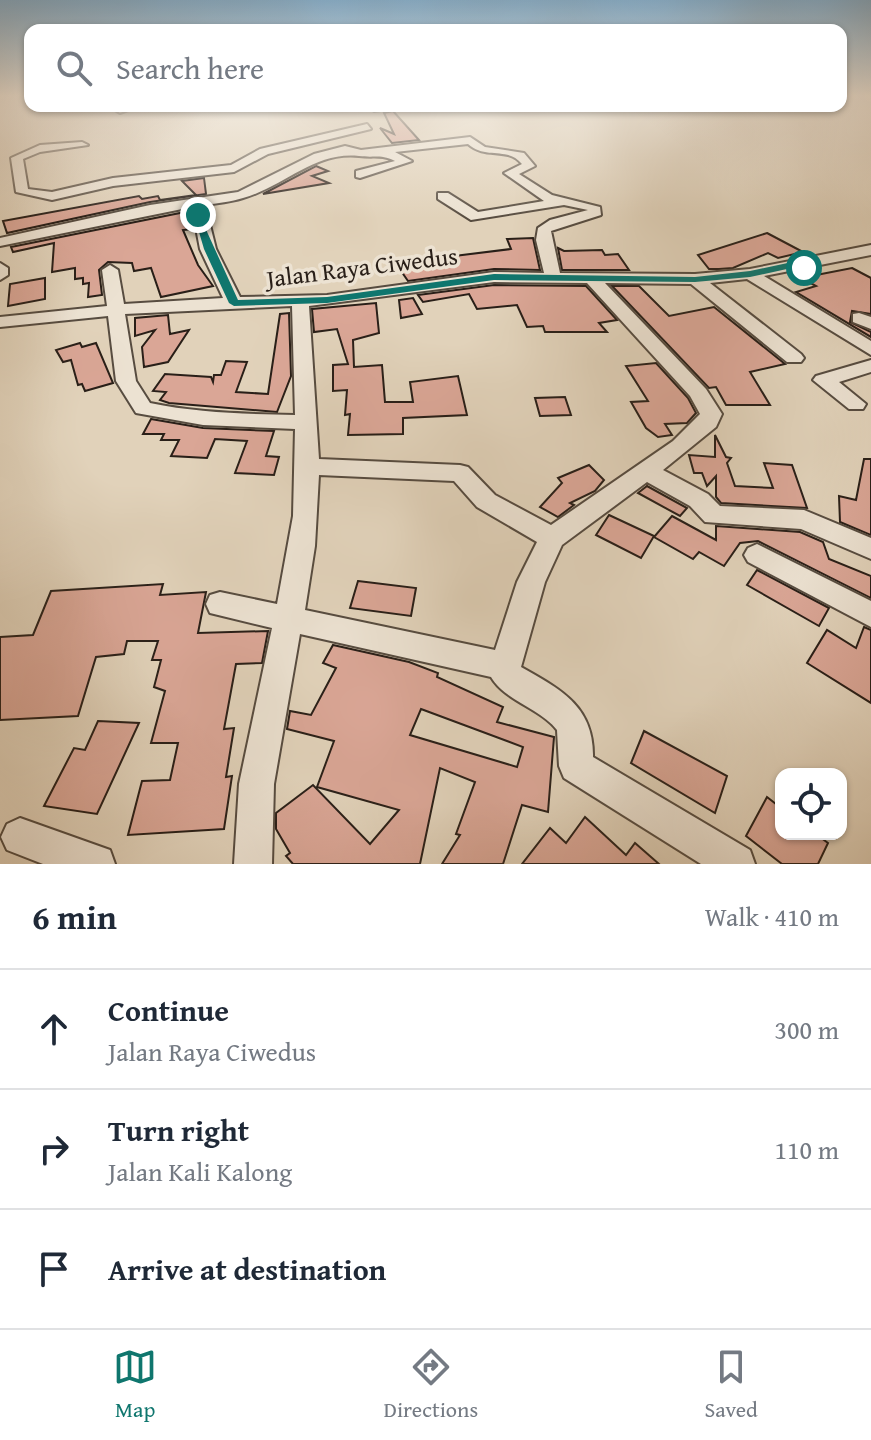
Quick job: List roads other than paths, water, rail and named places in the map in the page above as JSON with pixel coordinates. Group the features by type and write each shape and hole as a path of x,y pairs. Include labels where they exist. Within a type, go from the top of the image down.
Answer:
{"street":[{"path":"82,145 37,149 20,155 17,158 21,168 22,192 52,196 113,182 234,168 264,151 323,137"},
{"path":"0,242 253,190 358,137"},
{"path":"306,163 345,149 361,153 473,140 480,150 509,150 526,159 529,166 510,173 548,198 593,207 596,212 553,221 542,231 540,239 553,277"},
{"path":"360,174 406,161 381,151"},
{"path":"443,196 469,215 479,217 562,202"},
{"path":"198,203 208,249 234,303"},
{"name":"Jalan Raya Ciwedus","path":"1,320 117,308 300,302 471,278 695,279 804,268 871,250"},
{"path":"0,268 0,275"},
{"path":"110,270 126,381 143,408 168,414 239,421 304,422"},
{"path":"750,274 871,349"},
{"path":"591,278 699,393 711,414 701,429 552,538 531,582 504,666 509,677 566,712 573,721 576,766 736,864"},
{"path":"695,279 856,404"},
{"path":"253,864 255,784 291,618 303,541 305,358 300,302"},
{"path":"823,380 871,366"},
{"path":"305,466 460,473 486,501 552,538"},
{"path":"646,471 699,500 713,514 804,520 871,549"},
{"path":"757,555 871,615"},
{"path":"220,604 504,666"},
{"path":"20,837 96,864"}]}
